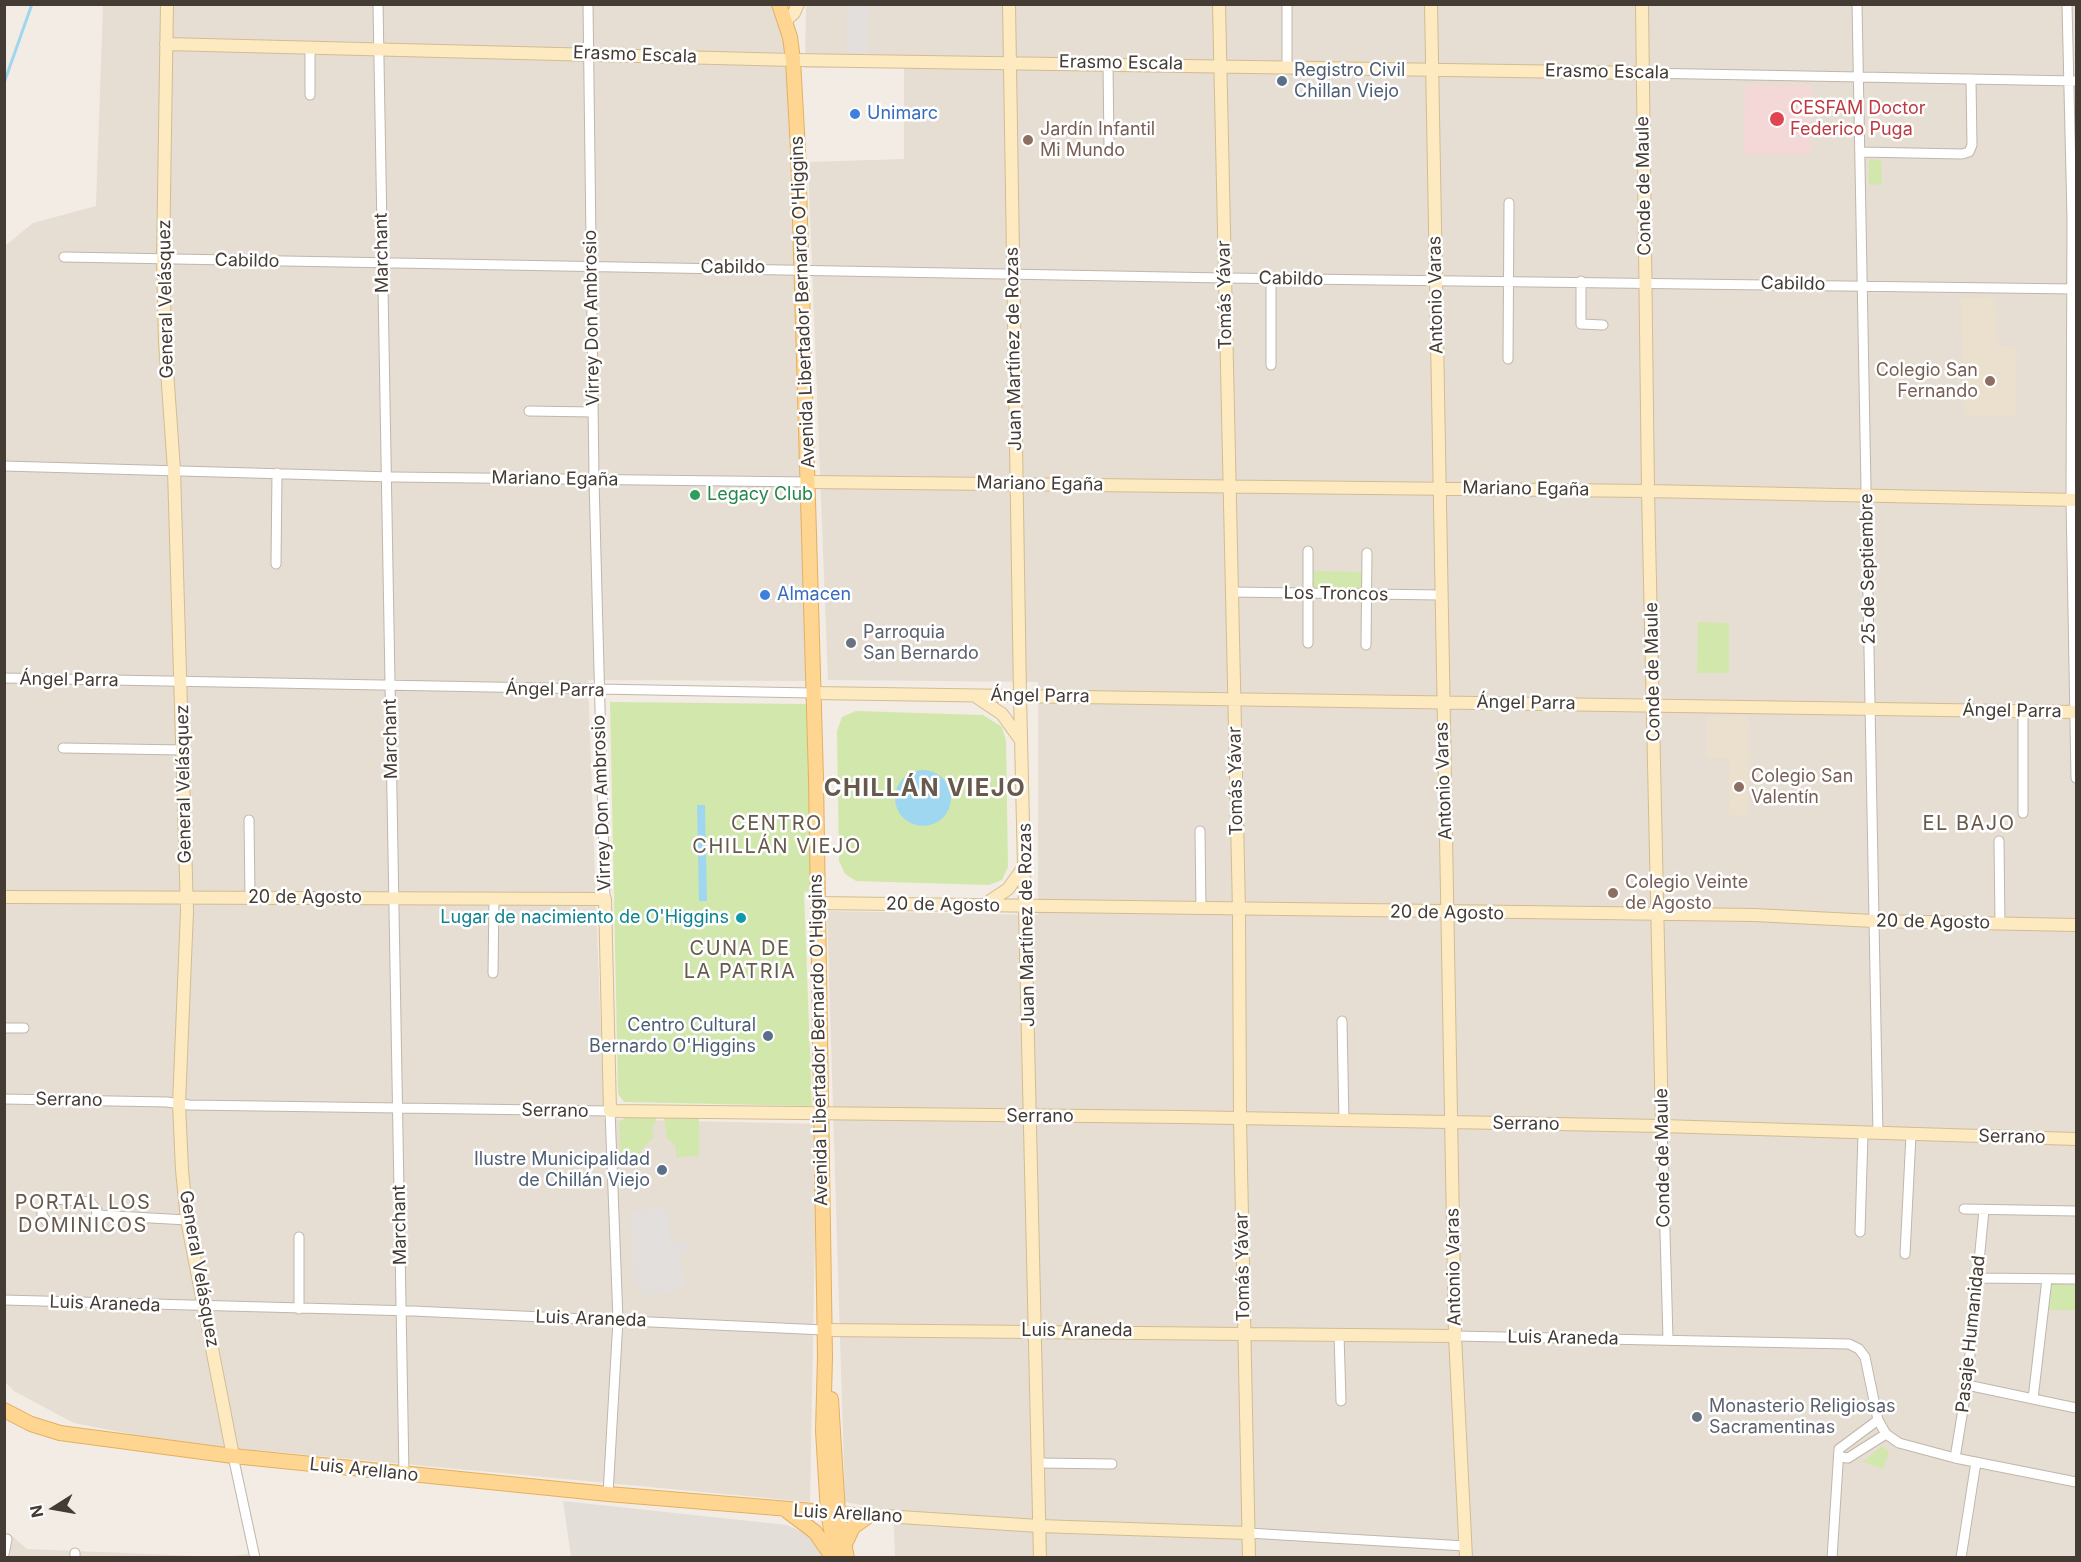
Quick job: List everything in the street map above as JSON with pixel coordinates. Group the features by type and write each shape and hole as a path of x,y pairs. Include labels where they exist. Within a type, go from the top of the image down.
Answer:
{"main road":[{"name":"Avenida Libertador Bernardo O'Higgins","path":"779,4 793,60 802,269 809,482 824,1330 825,1357 831,1395 833,1513 840,1554"},
{"name":"Luis Arellano","path":"4,1410 31,1424 75,1436 233,1456 608,1494 833,1513"},
{"path":"785,1510 840,1554 853,1527 870,1515"}],"street":[{"name":"General Velásquez","path":"167,4 165,342 174,470 182,682 186,898 179,1104 187,1220 255,1557"},
{"name":"Marchant","path":"378,4 404,1474"},
{"name":"Virrey Don Ambrosio","path":"588,4 594,479 610,1111 618,1320 608,1494"},
{"path":"785,21 794,13 798,4"},
{"name":"Juan Martínez de Rozas","path":"1009,4 1020,695 1027,907 1040,1557"},
{"name":"Tomás Yávar","path":"1219,4 1239,910 1240,1119 1249,1557"},
{"path":"1287,4 1287,66"},
{"name":"Antonio Varas","path":"1431,4 1455,1336 1466,1552"},
{"name":"Conde de Maule","path":"1642,4 1648,490 1668,1339"},
{"name":"25 de Septiembre","path":"1857,4 1878,1134"},
{"path":"2067,4 2073,81 2076,778"},
{"name":"Erasmo Escala","path":"166,44 378,52 2073,81"},
{"path":"310,49 310,95"},
{"path":"1108,63 1109,147"},
{"path":"1860,152 1962,154 1969,152 1972,145 1971,79"},
{"path":"1508,358 1509,203"},
{"name":"Cabildo","path":"64,257 1225,278 1863,284 2073,289"},
{"path":"1271,278 1271,365"},
{"path":"1581,282 1581,324 1603,325"},
{"path":"529,411 593,412"},
{"name":"Mariano Egaña","path":"4,466 386,477 1648,490 2074,500"},
{"path":"276,564 277,473"},
{"path":"1308,551 1308,643"},
{"path":"1366,645 1367,553"},
{"name":"Los Troncos","path":"1232,592 1440,595"},
{"name":"Ángel Parra","path":"4,678 599,691 1234,698 2076,712"},
{"path":"973,695 1002,714 1022,743"},
{"path":"2023,711 2023,813"},
{"path":"63,748 183,750"},
{"path":"249,820 250,898"},
{"path":"1200,831 1201,909"},
{"path":"1999,841 2000,924"},
{"path":"983,906 1008,889 1026,864"},
{"name":"20 de Agosto","path":"4,897 606,899"},
{"path":"493,973 494,898"},
{"name":"20 de Agosto","path":"817,903 1784,916 1874,921 2076,926"},
{"path":"1342,1021 1344,1121"},
{"path":"4,1028 24,1028"},
{"name":"Serrano","path":"4,1099 398,1108 1662,1126 1863,1134 2076,1138"},
{"path":"1860,1232 1863,1134"},
{"path":"1905,1254 1911,1135"},
{"path":"56,1199 90,1202 95,1207 97,1215 94,1222 88,1226 54,1225 45,1221 42,1212 46,1203 56,1199"},
{"path":"1964,1209 2076,1211"},
{"name":"Pasaje Humanidad","path":"1955,1458 1967,1385 1984,1210"},
{"path":"97,1215 187,1220"},
{"path":"299,1237 299,1309"},
{"path":"1978,1278 2076,1280"},
{"path":"2033,1399 2047,1279"},
{"name":"Luis Araneda","path":"4,1300 402,1311 824,1330 1244,1332 1668,1339 1855,1346 1865,1357 1878,1420 1886,1434"},
{"path":"1339,1334 1341,1401"},
{"path":"1967,1385 2076,1408"},
{"path":"1832,1557 1839,1449 1878,1420"},
{"path":"1839,1457 1848,1458 1886,1434 1911,1447 2076,1482"},
{"path":"1961,1557 1976,1462"},
{"path":"1039,1463 1113,1464"},
{"name":"Luis Arellano","path":"833,1513 1039,1526 1248,1533 1466,1552"},
{"path":"4,1554 7,1539"}],"shaded area":[{"path":"103,5 771,5 792,62 807,681 588,680 604,1119 817,1124 810,1502 223,1447 135,1435 74,1423 14,1391 5,1382 5,246 33,223 96,206"},
{"path":"806,5 2076,5 2076,1557 895,1558 893,1511 845,1502 827,911 1038,915 1038,682 828,680 808,162 904,159 904,67 805,68"},
{"path":"847,5 868,5 867,54 847,53"},
{"name":"CESFAM Doctor Federico Puga","path":"1745,85 1811,85 1810,154 1744,154"},
{"name":"Colegio San Fernando","path":"1995,297 1996,346 2017,347 2016,416 1965,415 1961,298"},
{"name":"Colegio San Valentín","path":"1707,716 1749,716 1748,815 1729,815 1729,759 1707,758"},
{"path":"662,1208 669,1212 670,1242 687,1242 687,1254 680,1254 685,1288 657,1295 641,1294 640,1284 634,1284 631,1213 644,1209"},
{"path":"563,1501 787,1525 814,1538 824,1557 571,1557"},
{"path":"4,1534 11,1535 27,1549 223,1557 5,1557"},
{"path":"248,1554 249,1557 223,1557"}],"green space":[{"path":"1869,159 1881,160 1882,185 1869,184"},
{"path":"1312,571 1363,572 1363,589 1312,588"},
{"path":"1698,622 1729,623 1729,673 1697,673"},
{"path":"610,702 807,704 812,891 804,892 812,1106 624,1102 618,1094"},
{"path":"856,711 983,715 1002,727 1006,741 1008,867 1002,880 989,885 856,881 845,874 839,861 837,731 842,717"},
{"path":"627,1116 656,1116 656,1123 653,1123 653,1138 641,1150 641,1157 627,1157 627,1166 621,1166 619,1123"},
{"path":"664,1117 699,1118 699,1156 676,1157 676,1147 667,1138"},
{"path":"2052,1284 2076,1285 2076,1310 2049,1310"},
{"path":"1882,1446 1889,1452 1883,1469 1863,1462"}],"water":[{"path":"923,770 934,772 943,778 949,787 951,798 949,809 943,818 934,824 923,826 912,824 903,818 897,809 895,798 897,787 903,778 912,772"},
{"path":"697,805 705,805 707,901 699,901"}],"waterway":[{"path":"4,83 32,4"}],"place":[{"name":"Registro Civil Chillan Viejo","path":"1282,81"},
{"name":"Unimarc","path":"855,114"},
{"name":"CESFAM Doctor Federico Puga","path":"1777,119"},
{"name":"Jardín Infantil Mi Mundo","path":"1028,140"},
{"name":"Colegio San Fernando","path":"1990,381"},
{"name":"Legacy Club","path":"695,495"},
{"name":"Almacen","path":"765,595"},
{"name":"Parroquia San Bernardo","path":"851,643"},
{"name":"Colegio San Valentín","path":"1739,787"},
{"name":"Colegio Veinte de Agosto","path":"1613,893"},
{"name":"Lugar de nacimiento de O'Higgins","path":"741,918"},
{"name":"Centro Cultural Bernardo O'Higgins","path":"768,1036"},
{"name":"Ilustre Municipalidad de Chillán Viejo","path":"662,1170"},
{"name":"Monasterio Religiosas Sacramentinas","path":"1697,1417"}],"district":[{"name":"CHILLÁN VIEJO","path":"925,789"},
{"name":"EL BAJO","path":"1969,824"},
{"name":"CENTRO CHILLÁN VIEJO","path":"777,836"},
{"name":"CUNA DE LA PATRIA","path":"740,960"},
{"name":"PORTAL LOS DOMINICOS","path":"83,1214"}]}
